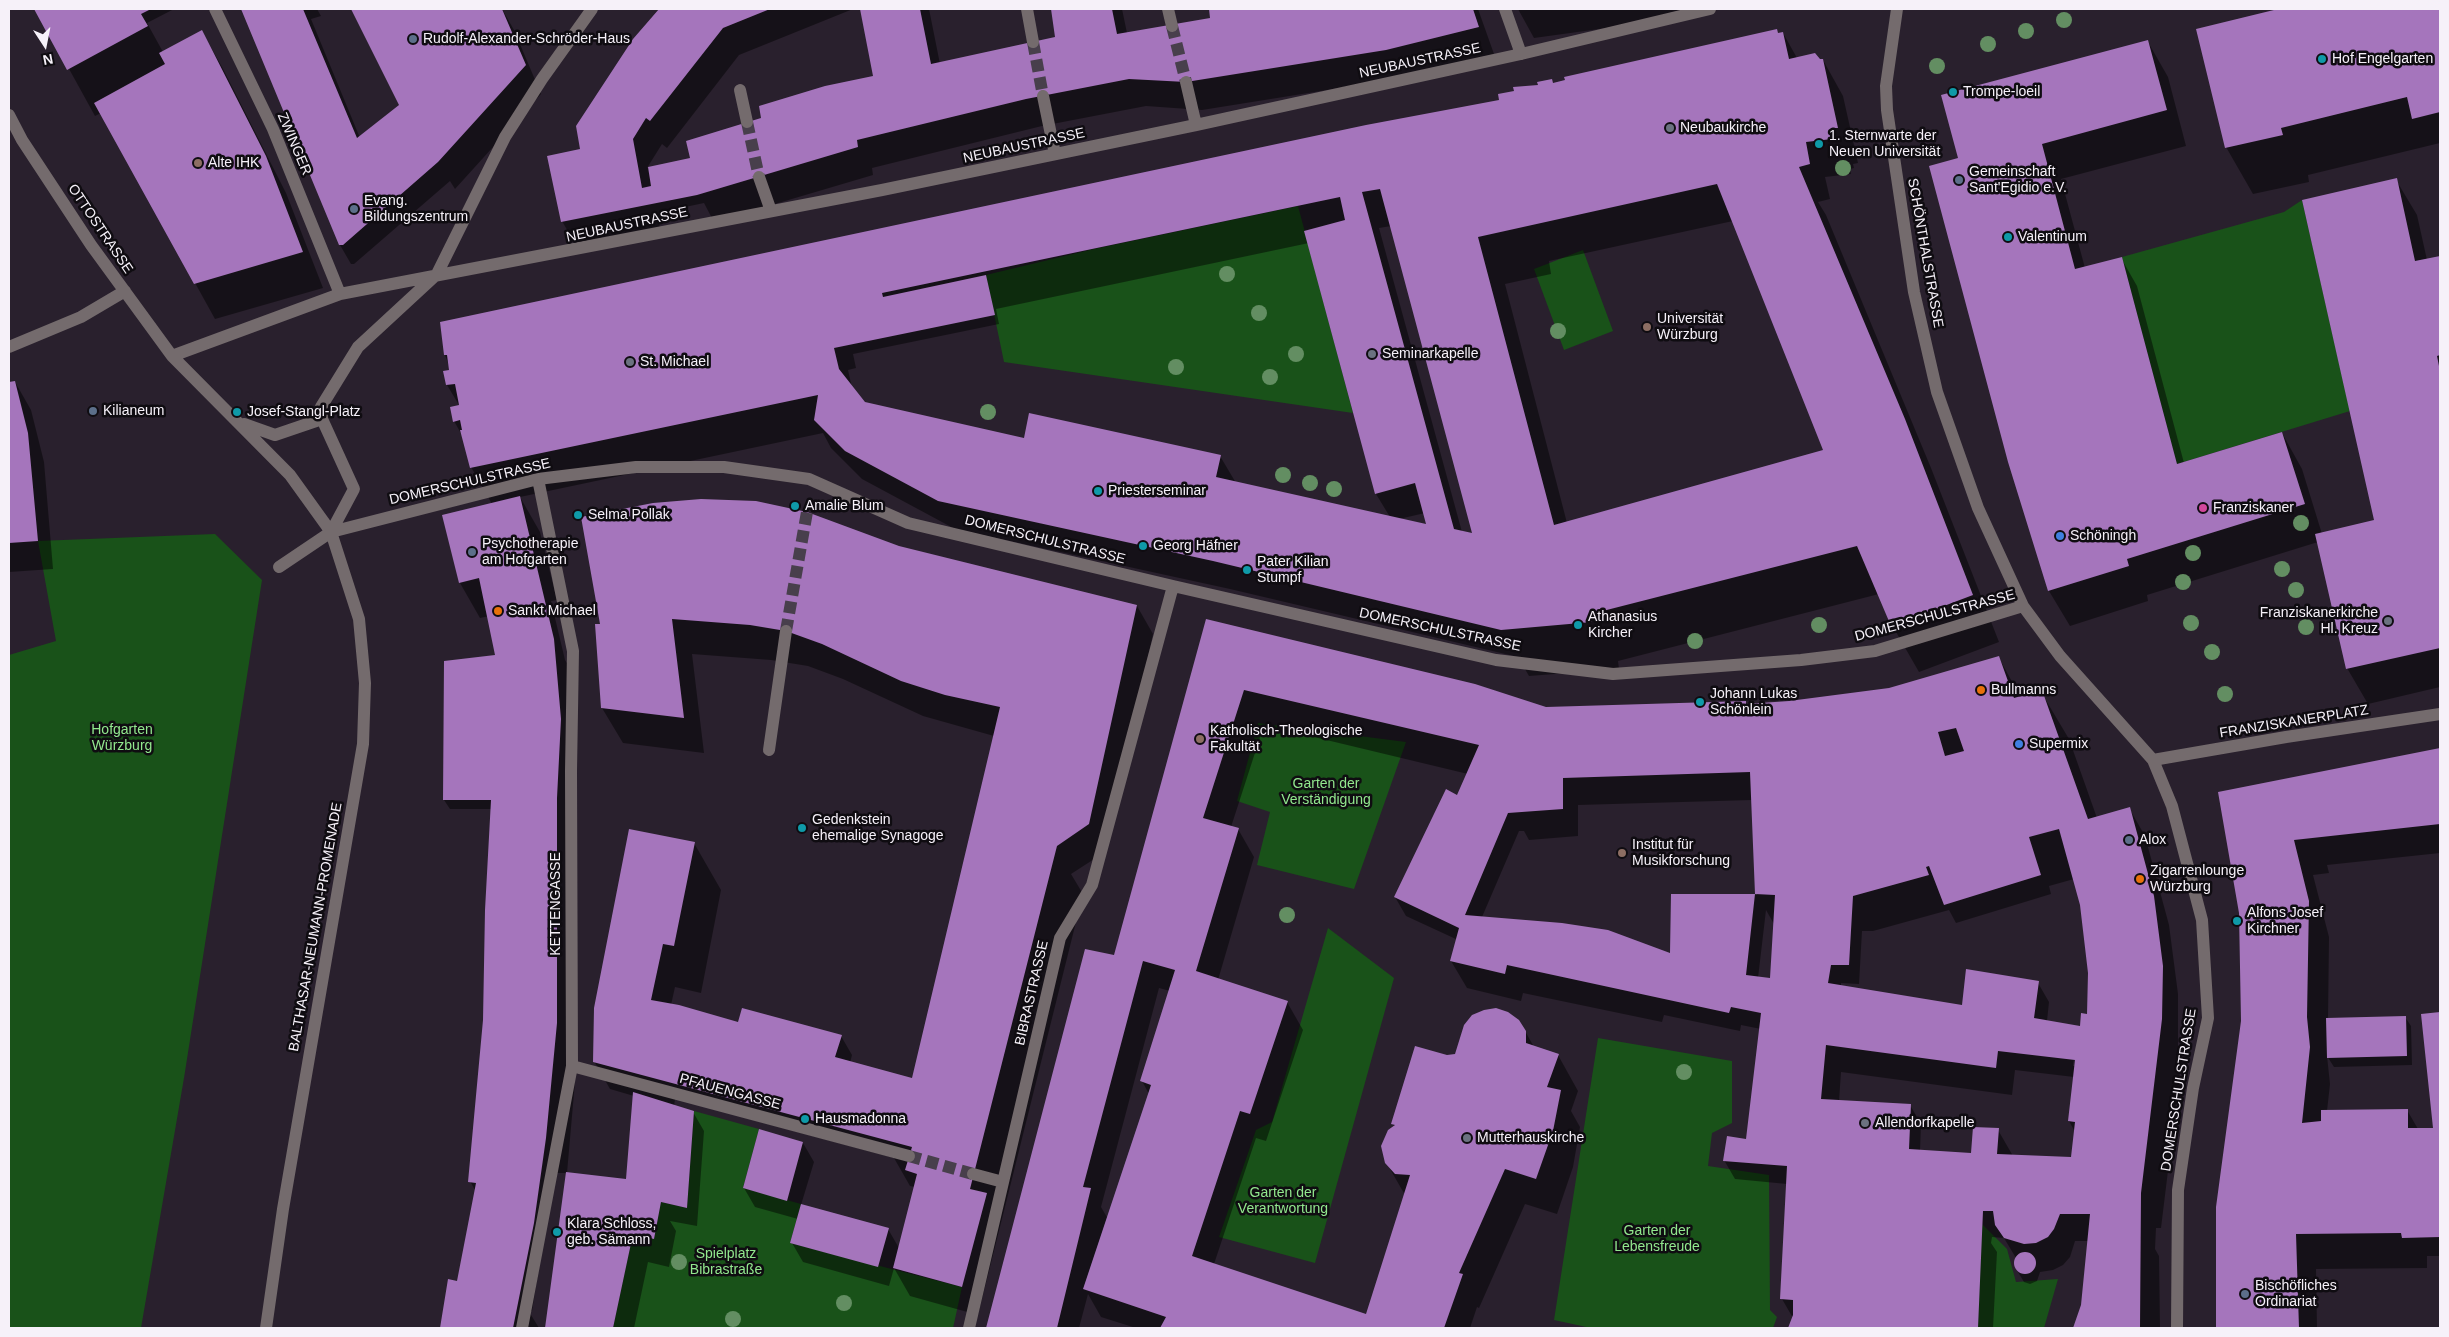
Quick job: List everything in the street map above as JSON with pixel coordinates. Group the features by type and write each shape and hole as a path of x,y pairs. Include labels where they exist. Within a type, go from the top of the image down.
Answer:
{"street":[{"name":"ZWINGER","path":"215,9 272,129 340,294"},
{"path":"278,568 331,532 354,489 322,419 321,407 358,346 437,274 505,137 542,79 592,9"},
{"path":"1027,9 1033,42"},
{"path":"1168,9 1172,26"},
{"path":"1504,9 1521,54"},
{"name":"NEUBAUSTRASSE","path":"340,294 437,274 559,254 1196,126 1521,54 1710,9"},
{"name":"SCHÖNTHALSTRASSE","path":"1897,9 1886,86 1887,110 1914,292 1938,392 1975,499 2023,606"},
{"path":"1186,82 1196,126"},
{"path":"740,90 747,122"},
{"path":"1043,96 1055,154"},
{"name":"OTTOSTRASSE","path":"9,115 22,140 86,237 172,356"},
{"path":"759,176 771,211"},
{"path":"9,347 81,317 125,291"},
{"path":"331,532 290,475 172,356 340,294"},
{"path":"239,422 275,435 322,419"},
{"name":"DOMERSCHULSTRASSE","path":"331,532 538,479 636,467 714,467 809,479 908,523 1173,586 1496,660 1613,674 1801,660 1875,651 2023,606 2060,656 2153,760 2172,806 2202,920 2208,1018 2193,1088 2178,1190 2178,1328"},
{"name":"KETTENGASSE","path":"522,1328 572,1066 571,770 573,652 538,479"},
{"name":"BALTHASAR-NEUMANN-PROMENADE","path":"266,1328 283,1209 363,744 365,683 359,619 331,532"},
{"name":"BIBRASTRASSE","path":"969,1328 1060,938 1092,885 1173,586"},
{"path":"769,750 786,631"},
{"name":"FRANZISKANERPLATZ","path":"2153,760 2286,737 2440,714"},
{"name":"PFAUENGASSE","path":"572,1066 909,1156"},
{"path":"973,1174 1004,1182"}],"green space":[{"path":"2302,200 2350,411 2177,464 2122,257 2284,212"},
{"path":"1298,206 1353,413 1004,362 986,275 1094,249"},
{"path":"1583,250 1613,331 1564,350 1534,269"},
{"name":"Hofgarten Würzburg","path":"215,534 262,580 184,1078 141,1328 9,1328 9,655 56,641 38,541"},
{"name":"Garten der Verständigung","path":"1258,723 1406,742 1354,889 1257,865 1270,812 1237,801"},
{"name":"Garten der Verantwortung","path":"1328,928 1394,978 1315,1263 1219,1237 1256,1130 1272,1122"},
{"name":"Garten der Lebensfreude","path":"1598,1038 1732,1061 1732,1123 1712,1133 1708,1166 1769,1175 1770,1310 1777,1317 1773,1328 1591,1328 1554,1320"},
{"name":"Spielplatz Bibrastraße","path":"694,1111 759,1129 743,1188 801,1204 790,1243 962,1287 953,1328 613,1328 633,1234 654,1239 661,1202 687,1208"},
{"path":"1981,1223 2007,1249 2016,1282 2058,1279 2044,1328 1978,1328"}],"building":[{"path":"34,9 151,9 141,14 148,26 67,70"},
{"path":"241,9 303,9 357,138 399,105 351,9 502,9 526,65 438,162 343,245 339,245"},
{"path":"659,9 770,9 723,28 650,121 646,118 633,139 642,188 651,186 648,167 690,158 686,141 761,118 759,106 825,86 873,76 860,9 920,9 931,64 1055,37 1051,9 1112,9 1117,34 1210,18 1209,9 1473,9 1479,27 1386,50 1186,82 1129,79 1026,99 857,140 858,147 697,195 561,222 547,156 580,149 576,126 633,39"},
{"name":"Hof Engelgarten","path":"2278,9 2440,9 2440,112 2412,119 2407,97 2281,128 2283,135 2225,148 2196,29"},
{"path":"1777,29 1778,33 1783,32 1789,59 1815,53 1820,59 1823,59 1838,128 1834,128 1834,133 1831,134 1832,139 1806,142 1810,164 1799,167 1905,419 1973,595 1891,626 1857,546 1591,614 1592,622 1501,630 1213,561 938,501 845,451 814,420 818,395 470,468 460,430 462,430 460,420 453,422 450,407 459,405 455,384 446,385 443,371 449,370 447,355 444,355 440,322 1366,125 1499,100 1498,94 1514,91 1513,87 1538,85 1537,82 1552,79 1553,83 1565,80 1564,77","holes":["1717,184 1823,450 1554,525 1478,237","1380,189 1472,533 1454,529 1362,192","1340,197 1345,220 1304,231 1375,494 1415,483 1426,524 1216,477 1221,455 1029,413 1024,438 865,402 839,369 834,348 995,315 986,275 883,297 882,293"]},
{"name":"Alte IHK","path":"202,30 266,156 303,252 194,284 94,103 165,64 159,53"},
{"path":"2148,40 2167,110 2042,144 2075,269 2122,257 2177,464 2282,432 2305,504 2127,559 2129,566 2048,591 2008,462 1929,166 1958,158 1941,95"},
{"path":"2397,178 2415,261 2440,256 2440,355 2437,356 2440,371 2440,648 2346,669 2315,534 2374,520 2302,200"},
{"path":"15,381 28,433 38,541 9,543 9,382"},
{"path":"520,496 554,639 561,719 557,798 557,1023 546,1138 534,1223 513,1328 440,1328 448,1279 457,1281 476,1183 468,1182 483,1020 485,910 491,800 443,800 444,661 495,655 479,578 459,583 442,515"},
{"path":"701,499 756,501 807,512 899,546 1137,605 1089,824 1057,846 970,1189 987,1193 962,1287 893,1268 917,1174 905,1170 912,1147 593,1062 594,1008 629,829 695,842 674,946 663,944 651,1000 679,1005 738,1022 742,1008 842,1035 835,1057 912,1078 1000,707 945,695 901,681 822,644 786,631 750,625 672,619 684,718 601,708 595,624 600,624 581,517 653,503"},
{"path":"1206,619 1475,684 1546,707 1746,701 1746,704 1789,701 1889,688 1999,656 2014,698 2042,690 2088,819 2130,807 2154,896 2163,966 2162,1019 2141,1193 2140,1328 2073,1328 2081,1305 2090,1214 2060,1214 2054,1229 2048,1237 2036,1243 2024,1244 2004,1238 1995,1225 1993,1211 1983,1211 1978,1328 1788,1328 1793,1315 1793,1300 1780,1299 1787,1166 1723,1161 1727,1136 1746,1139 1761,1013 1731,1007 1729,1013 1507,965 1505,974 1450,961 1459,928 1394,897 1446,789 1457,795 1479,745 1244,690 1203,818 1239,828 1196,971 1288,1001 1250,1114 1240,1111 1192,1256 1366,1314 1410,1175 1395,1174 1385,1163 1381,1146 1388,1130 1395,1125 1391,1124 1415,1046 1447,1055 1455,1054 1464,1025 1472,1015 1484,1010 1496,1008 1508,1012 1519,1020 1526,1031 1526,1043 1559,1054 1547,1087 1561,1090 1553,1131 1536,1179 1505,1169 1459,1273 1463,1274 1444,1328 1160,1328 1166,1317 1083,1289 1151,1085 1140,1081 1175,970 1143,961 1083,1187 1091,1188 1057,1328 986,1328 1085,949 1114,955","holes":["1956,728 1964,751 1945,756 1938,732","1750,772 1755,894 1671,894 1670,953 1608,930 1562,923 1465,915 1508,813 1563,809 1563,778","2059,829 2080,905 2088,973 2087,1014 2081,1013 2080,1026 2034,1018 2039,981 1966,969 1962,1005 1828,983 1831,965 1849,965 1853,896 1929,875 1926,867 1929,866 1944,905 2041,875 2029,837","1755,894 1775,895 1770,978 1746,975","1826,1045 1996,1068 1998,1051 2075,1060 2068,1121 2075,1122 2071,1157 1997,1154 1999,1128 1973,1127 1971,1153 1909,1149 1911,1104 1821,1099"]},
{"path":"2440,748 2440,824 2294,840 2309,901 2307,1017 2310,1047 2302,1123 2321,1121 2321,1110 2408,1109 2408,1128 2433,1128 2421,1014 2440,1012 2440,1237 2402,1238 2401,1233 2296,1234 2299,1328 2216,1328 2216,1207 2241,1021 2239,913 2218,792"},
{"path":"2406,1016 2407,1056 2327,1058 2326,1018"},
{"path":"633,1092 694,1111 687,1208 661,1202 654,1239 633,1234 613,1328 545,1328 566,1172 626,1179"},
{"path":"759,1129 803,1142 787,1201 743,1188"},
{"path":"801,1204 889,1228 878,1267 790,1243"},
{"path":"2021,1252 2029,1252 2036,1259 2036,1267 2029,1274 2021,1274 2014,1267 2014,1259"}],"tunnel":[{"path":"1172,26 1186,82"},
{"path":"1033,42 1043,96"},
{"path":"747,122 759,177"},
{"path":"786,631 807,512"},
{"path":"909,1156 973,1174"}],"place":[{"name":"Rudolf-Alexander-Schröder-Haus","path":"413,39"},
{"name":"Hof Engelgarten","path":"2322,59"},
{"name":"Trompe-loeil","path":"1953,92"},
{"name":"Neubaukirche","path":"1670,128"},
{"name":"1. Sternwarte der Neuen Universität","path":"1819,144"},
{"name":"Alte IHK","path":"198,163"},
{"name":"Gemeinschaft Sant'Egidio e.V.","path":"1959,180"},
{"name":"Evang. Bildungszentrum","path":"354,209"},
{"name":"Valentinum","path":"2008,237"},
{"name":"Universität Würzburg","path":"1647,327"},
{"name":"Seminarkapelle","path":"1372,354"},
{"name":"St. Michael","path":"630,362"},
{"name":"Kilianeum","path":"93,411"},
{"name":"Josef-Stangl-Platz","path":"237,412"},
{"name":"Priesterseminar","path":"1098,491"},
{"name":"Amalie Blum","path":"795,506"},
{"name":"Franziskaner","path":"2203,508"},
{"name":"Selma Pollak","path":"578,515"},
{"name":"Schöningh","path":"2060,536"},
{"name":"Georg Häfner","path":"1143,546"},
{"name":"Psychotherapie am Hofgarten","path":"472,552"},
{"name":"Pater Kilian Stumpf","path":"1247,570"},
{"name":"Sankt Michael","path":"498,611"},
{"name":"Franziskanerkirche Hl. Kreuz","path":"2388,621"},
{"name":"Athanasius Kircher","path":"1578,625"},
{"name":"Bullmanns","path":"1981,690"},
{"name":"Johann Lukas Schönlein","path":"1700,702"},
{"name":"Katholisch-Theologische Fakultät","path":"1200,739"},
{"name":"Supermix","path":"2019,744"},
{"name":"Gedenkstein ehemalige Synagoge","path":"802,828"},
{"name":"Alox","path":"2129,840"},
{"name":"Institut für Musikforschung","path":"1622,853"},
{"name":"Zigarrenlounge Würzburg","path":"2140,879"},
{"name":"Alfons Josef Kirchner","path":"2237,921"},
{"name":"Hausmadonna","path":"805,1119"},
{"name":"Allendorfkapelle","path":"1865,1123"},
{"name":"Mutterhauskirche","path":"1467,1138"},
{"name":"Klara Schloss, geb. Sämann","path":"557,1232"},
{"name":"Bischöfliches Ordinariat","path":"2245,1294"}]}
